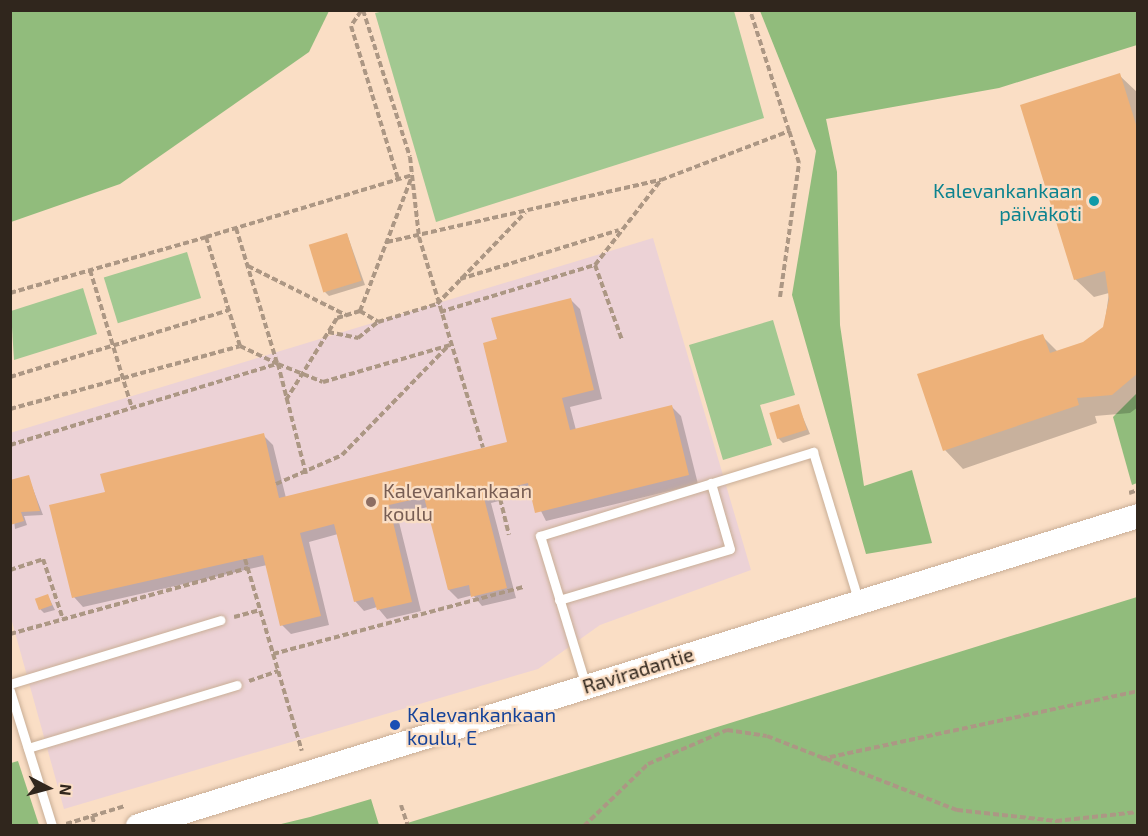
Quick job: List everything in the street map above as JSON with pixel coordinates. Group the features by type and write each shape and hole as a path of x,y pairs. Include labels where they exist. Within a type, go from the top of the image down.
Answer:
{"street":[{"name":"Raviradantie","path":"138,825 1137,516"}],"lane":[{"path":"586,686 540,536 711,483 813,452 859,602"},
{"path":"559,600 730,549 711,483"},
{"path":"10,684 221,620"},
{"path":"28,748 237,685"},
{"path":"10,691 52,825"}],"path":[{"path":"750,10 799,163 780,297"},
{"path":"362,11 413,175 419,237 437,304 483,448"},
{"path":"362,11 351,26 398,179"},
{"path":"387,242 419,237 660,180 789,131"},
{"path":"10,293 413,175"},
{"path":"360,311 413,175"},
{"path":"440,312 595,266 660,180"},
{"path":"328,333 358,338 378,321 437,304 526,212"},
{"path":"236,228 278,364 306,474"},
{"path":"458,280 620,230"},
{"path":"206,237 240,346"},
{"path":"248,266 346,315"},
{"path":"595,266 622,340"},
{"path":"90,270 132,408"},
{"path":"10,377 229,310"},
{"path":"286,400 305,375 337,318 360,311 378,321"},
{"path":"10,409 240,346 323,382 450,345"},
{"path":"276,484 306,474 342,455 450,345"},
{"path":"10,445 278,364"},
{"path":"498,490 509,535"},
{"path":"10,570 43,559 63,619"},
{"path":"245,559 302,753"},
{"path":"10,634 248,568"},
{"path":"273,654 523,587"},
{"path":"221,620 260,610"},
{"path":"237,685 278,671"},
{"path":"820,759 1137,691"},
{"path":"584,825 648,764 727,730 767,736 820,759 957,810 1056,821 1137,812"},
{"path":"401,806 408,825"},
{"path":"60,825 92,816 95,825"}],"shaded area":[{"name":"Kalevankankaan koulu","path":"653,238 751,570 600,625 538,669 64,809 11,618 10,433"}],"green space":[{"path":"10,11 329,11 309,52 120,184 11,222"},
{"path":"384,11 734,11 764,118 436,222 375,13"},
{"path":"760,11 1137,11 1137,45 999,88 826,119 837,172 840,325 864,486 912,470 932,543 866,554 792,295 816,151"},
{"path":"187,252 201,298 118,323 104,277"},
{"path":"83,288 97,334 14,360 11,311"},
{"path":"773,320 795,395 760,405 772,445 723,460 689,345"},
{"path":"1137,393 1137,483 1132,485 1113,417"},
{"path":"1137,597 1137,825 401,825"},
{"path":"18,761 39,825 11,825 11,763"},
{"path":"371,799 379,825 277,825 310,817"}],"building":[{"name":"Kalevankankaan päiväkoti","path":"1120,73 1138,131 1138,373 1112,395 1077,398 1079,405 943,451 917,374 1043,334 1050,353 1083,342 1103,327 1109,299 1105,271 1074,280 1020,105"},
{"path":"347,233 362,281 323,293 309,245"},
{"path":"571,298 594,390 562,398 570,430 672,405 689,475 535,513 528,483 483,494 507,588 471,597 469,585 448,590 424,497 389,505 412,602 377,610 373,597 354,602 334,524 300,533 321,616 280,626 263,555 72,598 49,505 105,492 100,474 264,433 279,498 507,442 483,343 497,339 491,318"},
{"path":"799,404 807,430 777,439 769,413"},
{"path":"29,475 40,511 21,512 24,521 10,525 10,480"},
{"path":"48,594 52,605 39,610 35,599"}],"place":[{"name":"Kalevankankaan päiväkoti","path":"1094,201"},
{"name":"Kalevankankaan koulu","path":"371,502"},
{"name":"Kalevankankaan koulu, E","path":"395,725"}]}
